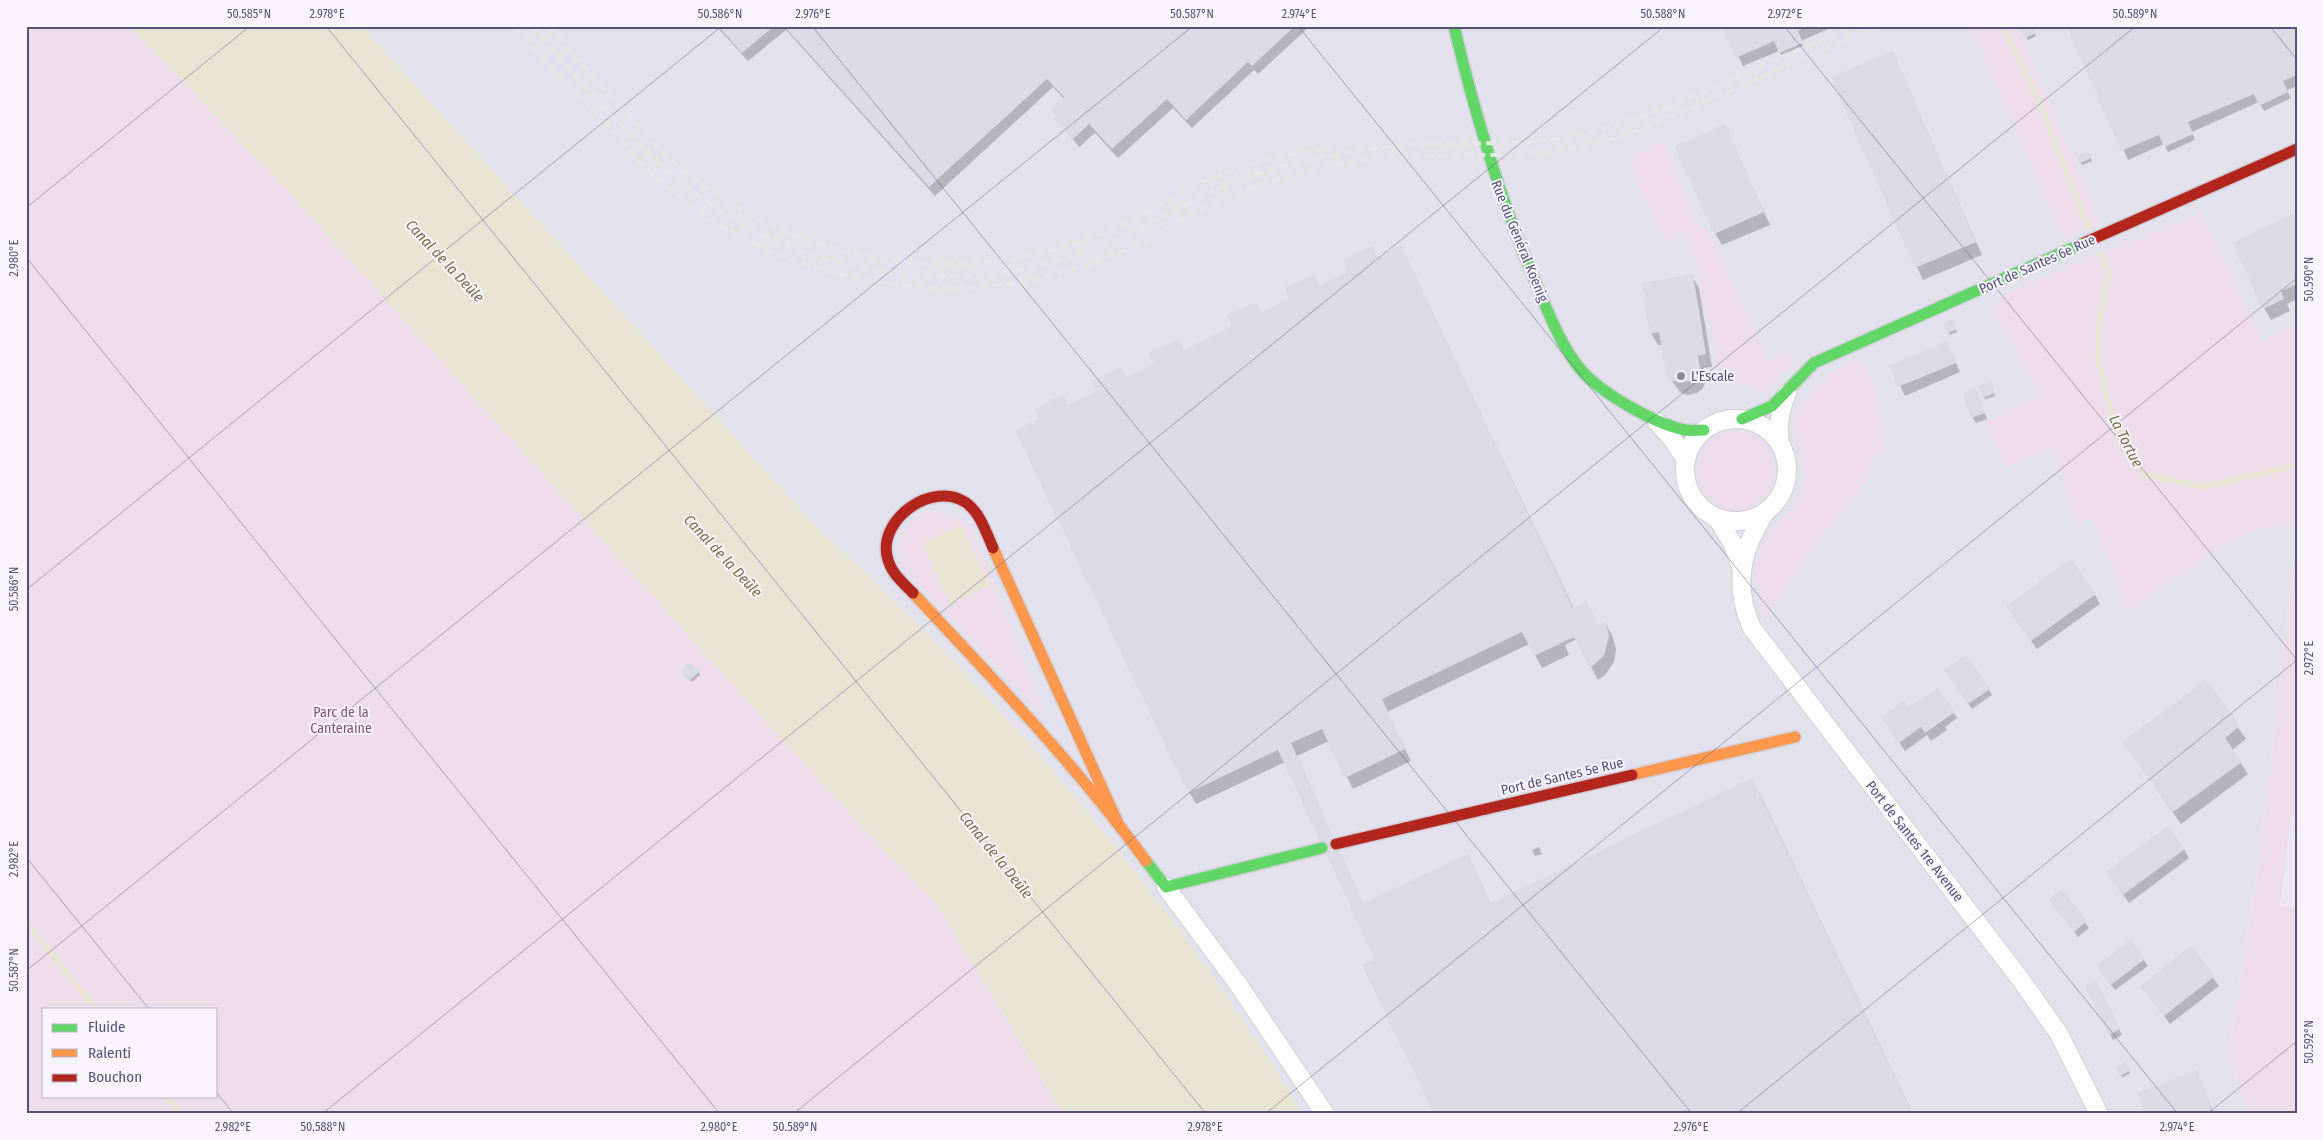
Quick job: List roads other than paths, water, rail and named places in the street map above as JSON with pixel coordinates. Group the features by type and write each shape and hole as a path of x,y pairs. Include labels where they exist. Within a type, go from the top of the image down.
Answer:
{"street":[{"name":"Rue du Général Koenig","path":"1454,26 1487,155 1516,234 1571,356 1587,377 1649,415 1675,427 1704,430"},
{"name":"Port de Santes 6e Rue","path":"1780,444 1778,429 1780,411 1788,392 1802,373 1814,363 2297,149"},
{"name":"Port de Santes 6e Rue","path":"1742,420 1765,411 1788,392"},
{"name":"Rue du Général Koenig","path":"1649,415 1673,440 1686,460"},
{"path":"1742,420 1755,423 1767,429 1780,444 1787,462 1786,482 1778,499 1765,513 1742,521 1730,522 1718,518 1701,508 1690,492 1685,480 1686,460 1692,443 1704,430 1722,421 1742,420"},
{"path":"1117,822 974,510 964,501 953,495 940,495 925,499 898,519 891,529 886,551 887,560 893,572 1045,734 1117,822 1238,984 1325,1114"},
{"name":"Port de Santes 1re Avenue","path":"1741,568 1747,544 1765,513"},
{"name":"Port de Santes 1re Avenue","path":"1718,518 1733,544 1741,568 1743,598 1752,628 2031,993 2059,1034 2099,1114"},
{"name":"Port de Santes 5e Rue","path":"1336,844 1795,737"},
{"path":"1166,886 1322,848"}],"water":[{"name":"Canal de la Deûle","path":"130,26 361,26 823,534 874,580 922,629 1002,713 1049,767 1096,822 1184,935 1265,1053 1303,1114 1064,1114 938,906 827,789 286,189"},
{"path":"961,525 990,585 951,604 922,544"}],"waterway":[{"name":"La Tortue","path":"2003,26 2039,101 2088,227"},
{"name":"La Tortue","path":"2100,254 2109,273 2100,316 2098,359 2111,413 2143,474 2205,487 2289,467 2297,467"},
{"path":"26,922 95,1008"},
{"path":"169,1098 181,1114"}],"railway":[{"path":"515,26 638,160 672,191 718,223 767,249 819,269 873,281 928,287 984,286 1039,278 1093,263 1110,257 1244,190 1315,169 1349,162 1382,159 1552,151 1602,141 1662,120 1880,26"},
{"path":"532,26 639,145 678,180 722,212 769,237 819,257 871,269 924,276 978,275 1032,267 1084,253 1115,241 1187,203 1229,184 1270,170 1313,159 1363,150 1401,146 1529,142 1589,133 1631,121 1672,105 1853,26"},
{"path":"548,26 653,141 690,175 735,206 782,230 833,248 885,259 938,264 991,261 1044,252 1108,231 1191,188 1225,173 1278,157 1332,148"}],"place":[{"name":"L'Escale","path":"1681,376"}],"park label":[{"name":"Parc de la Canteraine","path":"341,720"}]}
